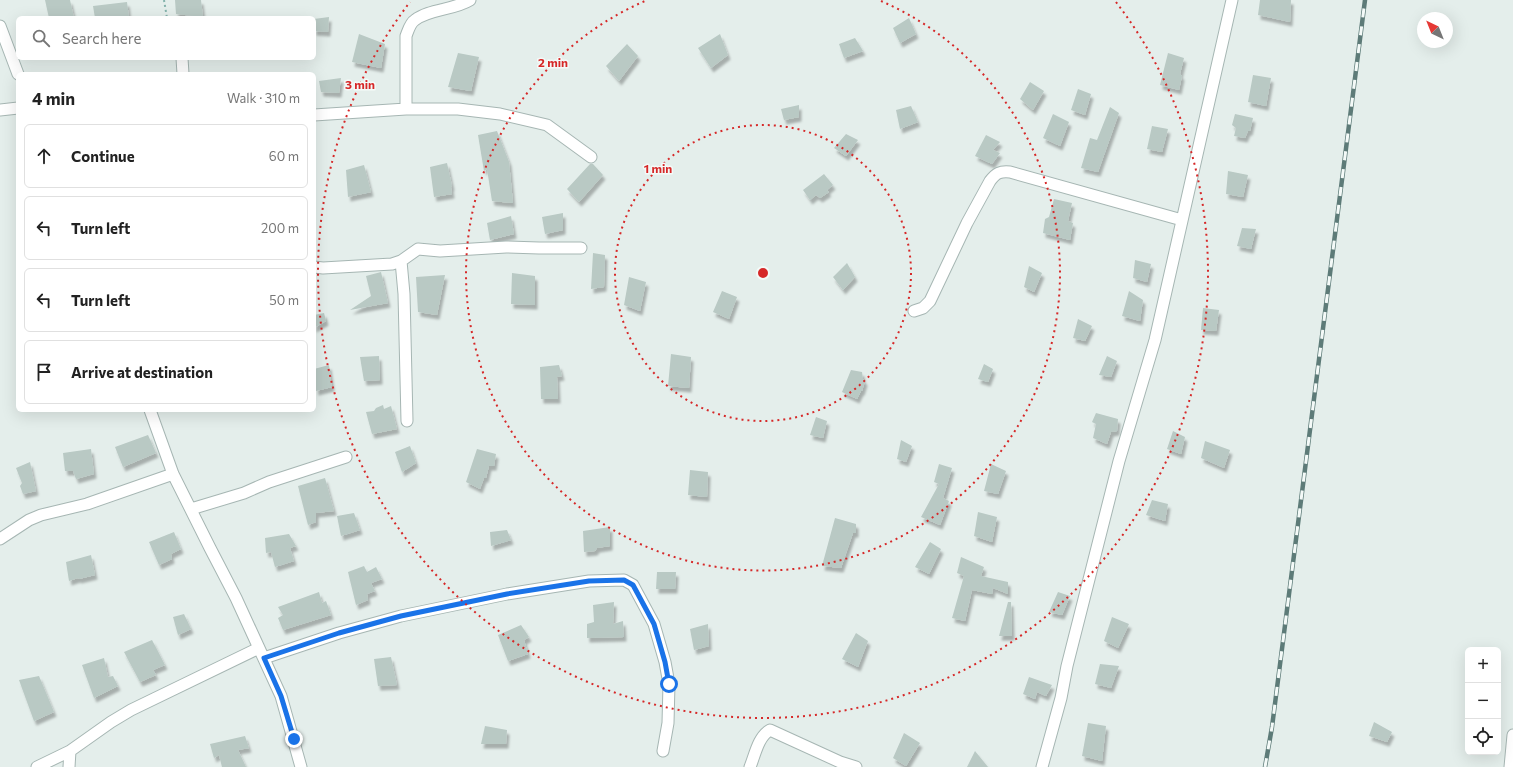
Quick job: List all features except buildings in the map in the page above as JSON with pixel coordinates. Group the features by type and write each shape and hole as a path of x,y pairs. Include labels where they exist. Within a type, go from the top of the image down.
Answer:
{"street":[{"path":"406,109 406,36 410,26 414,20 425,15 470,0"},
{"path":"1042,767 1061,698 1067,666 1119,461 1155,340 1232,0"},
{"path":"0,26 17,72"},
{"path":"182,60 183,72"},
{"path":"0,110 16,108"},
{"path":"316,116 406,109 458,109 500,114 527,119 547,125 591,157"},
{"path":"914,311 927,306 967,223 987,187 995,175 1001,171 1010,172 1099,196 1182,220"},
{"path":"316,267 331,268 392,264 401,261 418,249 440,251 506,247 581,248"},
{"path":"401,261 404,301 407,421"},
{"path":"151,412 173,474 236,598 281,696 301,767"},
{"path":"191,509 244,493 269,482 346,458"},
{"path":"0,539 29,520 41,515 87,504 173,474"},
{"path":"37,767 70,751 131,710 262,653 401,616 507,594 589,581 624,580 633,585 654,624 665,662 669,684 668,724 662,751"},
{"path":"750,767 760,739 770,730 820,753 856,767"},
{"path":"1510,767 1513,735"},
{"path":"69,767 70,751"}],"path":[{"path":"164,0 167,16"}],"railway":[{"path":"1265,767 1272,727 1365,0"}],"route":[{"path":"294,739 281,696 264,658 339,633 401,616 507,594 589,581 624,580 633,585 654,624 665,662 669,684"}]}
